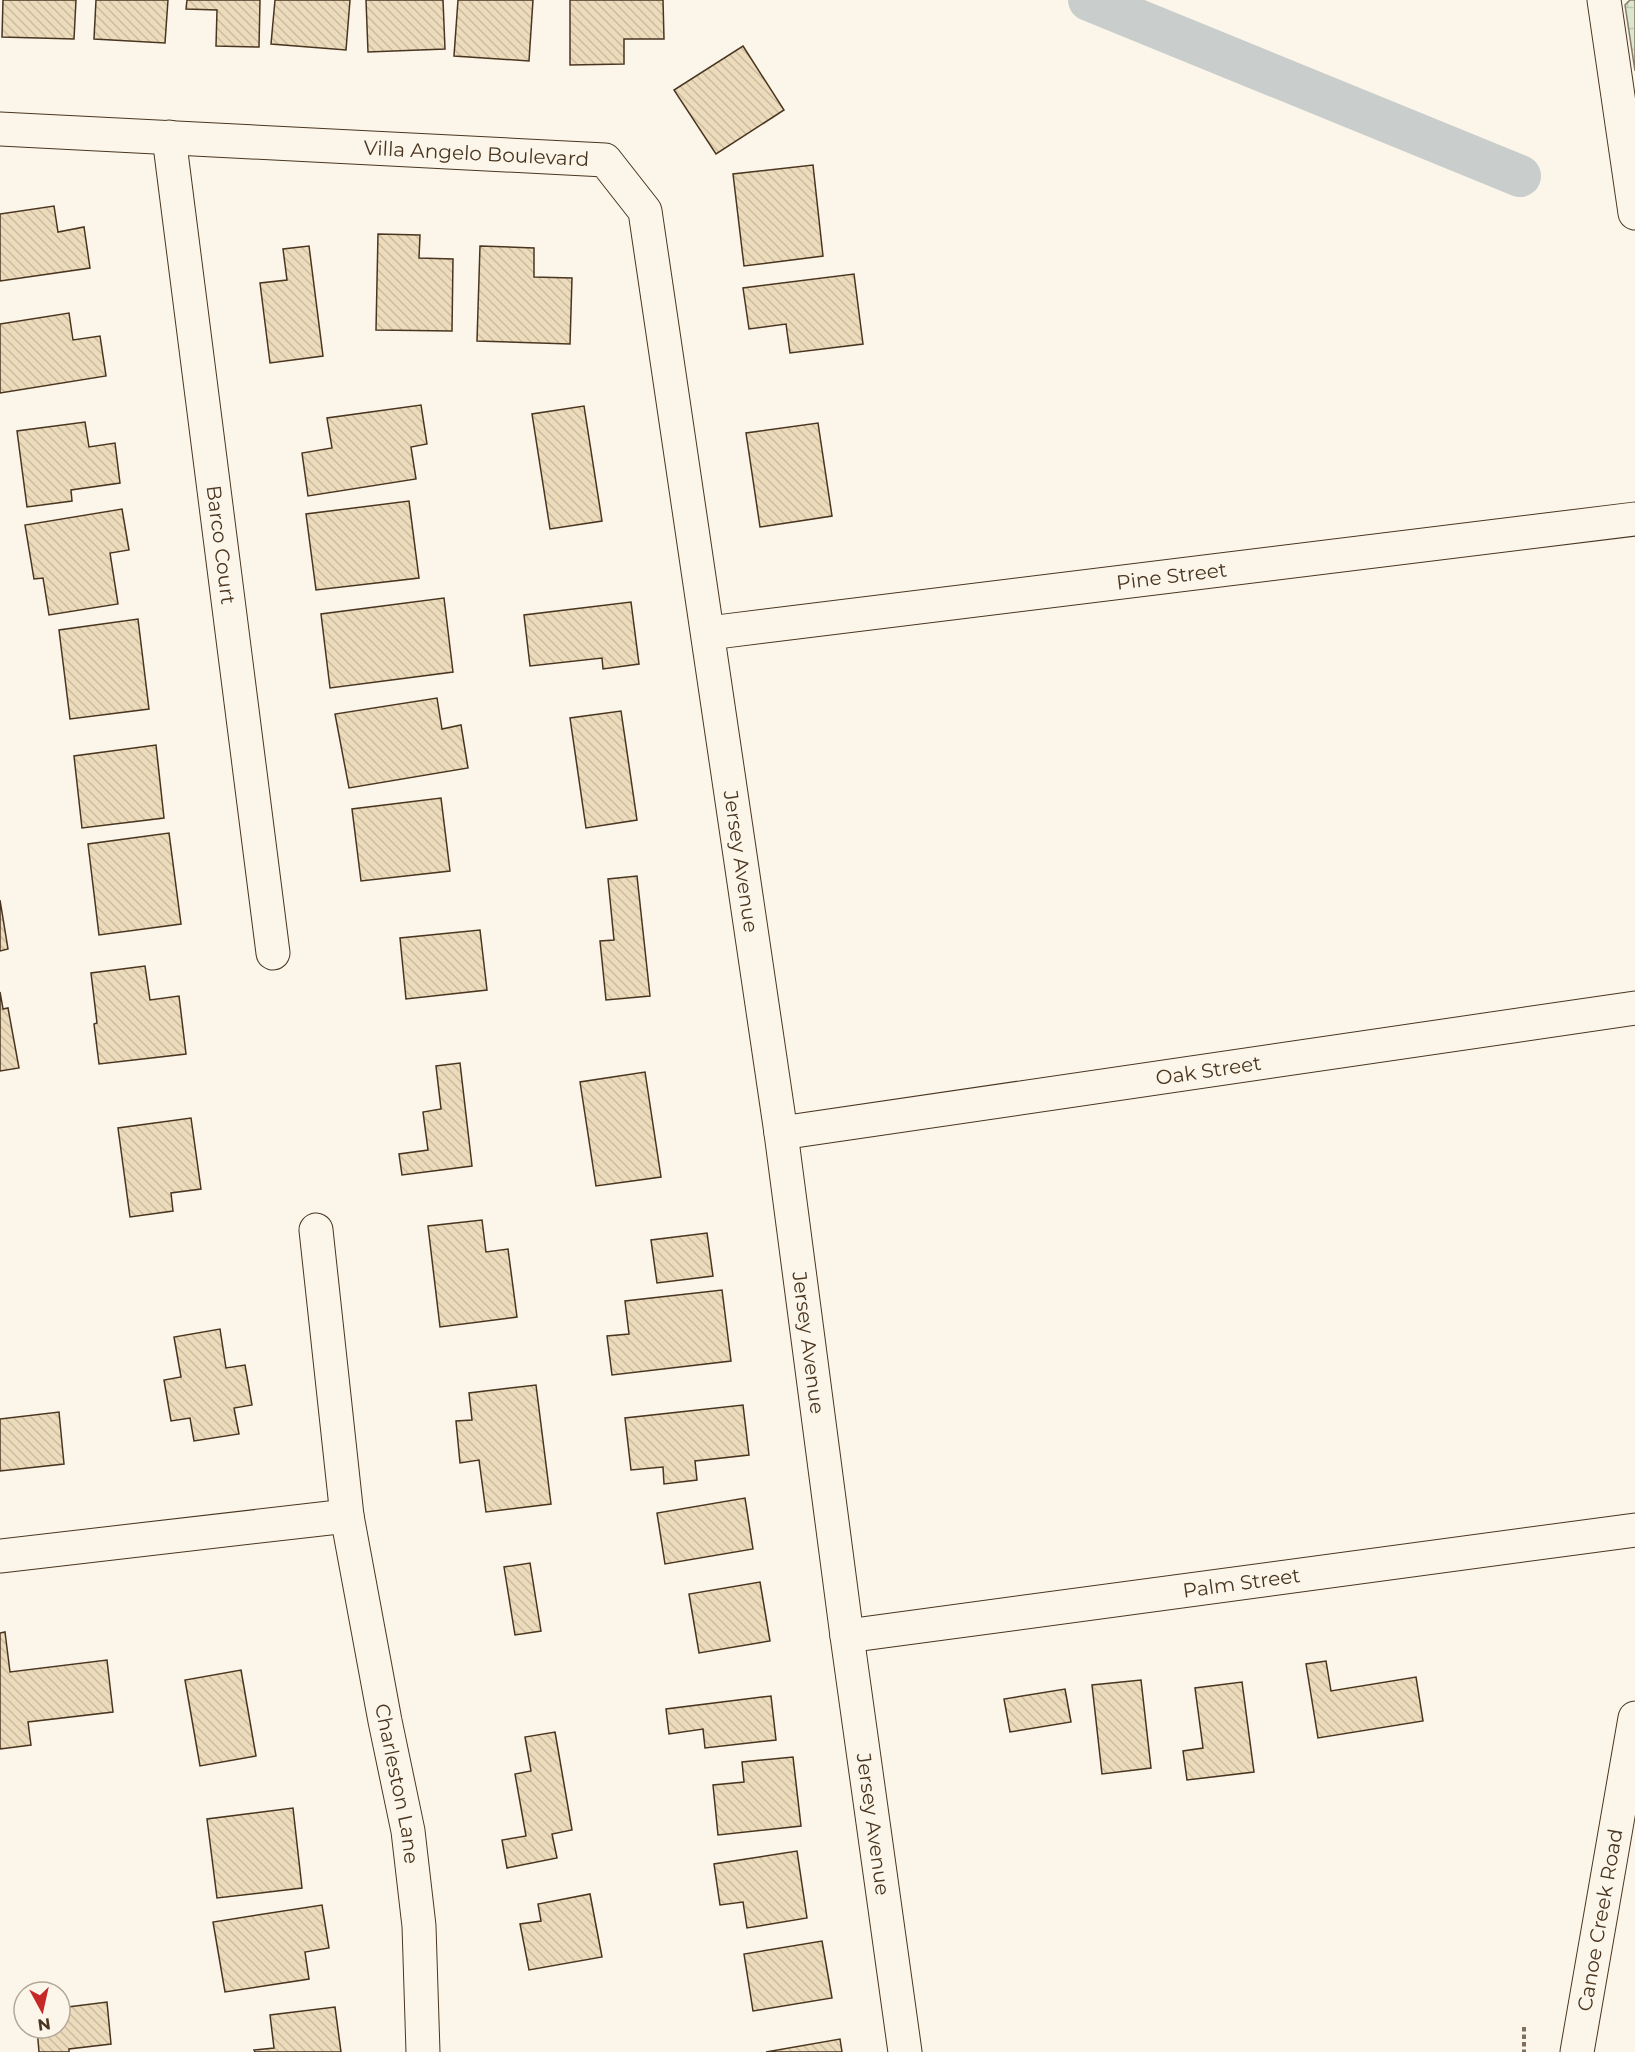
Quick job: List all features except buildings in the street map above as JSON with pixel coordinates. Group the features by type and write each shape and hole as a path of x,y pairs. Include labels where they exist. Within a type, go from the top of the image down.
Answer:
{"street":[{"path":"1604,0 1635,212"},
{"name":"Villa Angelo Boulevard","path":"0,129 605,160 645,211 709,633"},
{"name":"Barco Court","path":"169,137 273,953"},
{"name":"Pine Street","path":"709,633 1635,519"},
{"name":"Jersey Avenue","path":"709,633 781,1133 847,1636 905,2052"},
{"name":"Oak Street","path":"781,1133 1635,1008"},
{"name":"Charleston Lane","path":"316,1230 347,1516 408,1831 419,1926 423,2052"},
{"path":"0,1556 347,1516"},
{"name":"Palm Street","path":"847,1636 1635,1530"},
{"name":"Canoe Creek Road","path":"1577,2052 1635,1718"}],"path":[{"path":"1524,2027 1524,2052"}],"green space":[{"path":"1630,0 1635,0 1635,71 1625,5"}],"waterway":[{"path":"1089,0 1520,176"}]}
